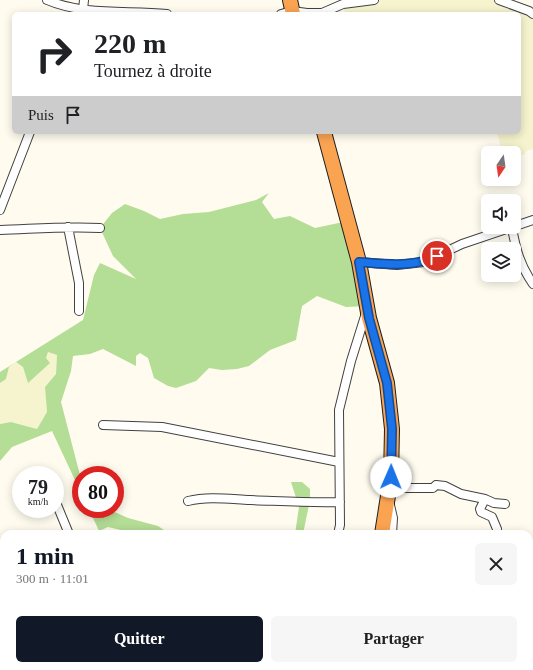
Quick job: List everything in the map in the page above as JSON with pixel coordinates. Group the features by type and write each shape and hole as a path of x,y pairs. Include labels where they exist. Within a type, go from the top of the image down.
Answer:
{"highway":[{"path":"325,134 359,262 367,308 387,383 392,429 389,493 383,530"}],"street":[{"path":"47,0 82,12 84,0"},
{"path":"324,12 344,4 374,0"},
{"path":"500,0 533,14"},
{"path":"289,10 301,12"},
{"path":"0,210 29,134"},
{"path":"521,225 533,220"},
{"path":"0,230 26,230 38,227 100,228"},
{"path":"68,227 79,283 79,312"},
{"path":"359,262 397,265 424,262 462,244 493,234"},
{"path":"513,234 516,250 524,270 533,284"},
{"path":"339,530 339,410 351,361 367,308"},
{"path":"103,425 162,427 339,462"},
{"path":"392,530 393,518 389,493 433,488 436,485 445,486 461,494 485,499 494,503 505,504"},
{"path":"188,501 196,499 221,498 305,503 340,502"},
{"path":"485,499 480,509 481,512 492,517 497,529"},
{"path":"62,518 67,530"}],"shaded area":[{"path":"374,0 499,0 533,14 533,149 526,151 524,155 521,155 521,146 500,146 497,134 521,134 521,12 345,12 343,4"},
{"path":"48,352 57,355 56,374 45,387 47,412 37,429 12,422 0,424 0,383 6,379 9,367 16,362 23,367 28,382 46,358"}],"green space":[{"path":"269,193 262,202 274,219 290,216 315,228 348,221 368,306 346,307 317,296 302,306 296,340 270,350 249,366 237,369 222,370 209,368 196,381 176,388 168,386 154,378 148,358 140,353 136,356 136,366 103,349 90,354 73,356 71,371 61,402 78,466 72,466 72,474 52,431 12,447 0,461 0,424 11,422 37,429 47,412 45,387 56,374 57,355 48,352 46,358 50,363 28,383 23,367 16,362 9,367 6,379 0,383 0,372 83,320 94,275 100,263 136,279 113,256 100,228 112,213 125,204 160,219 183,214 209,212 256,200"},
{"path":"291,482 302,482 310,489 310,500 304,530 296,530 299,507"},
{"path":"124,516 158,526 164,530 121,530 108,527 99,530 93,518 124,518"}],"route":[{"path":"391,477 392,429 387,383 369,318 359,262 397,265 424,262 437,256"}]}
